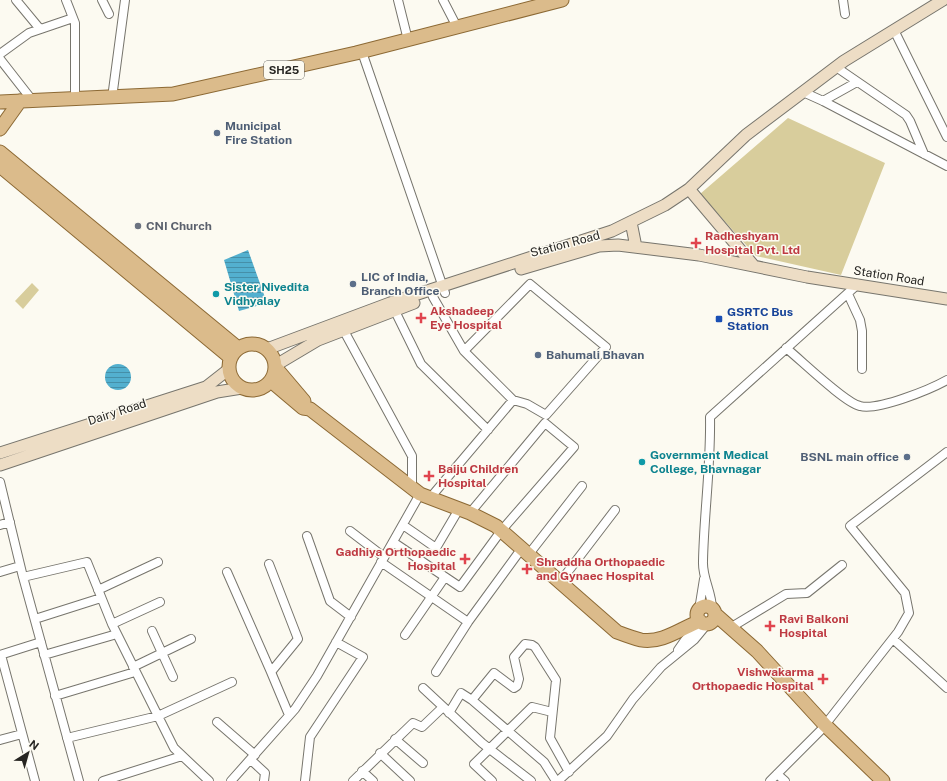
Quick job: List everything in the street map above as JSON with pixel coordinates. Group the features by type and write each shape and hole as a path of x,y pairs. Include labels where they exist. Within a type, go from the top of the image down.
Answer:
{"main road":[{"name":"SH25","path":"0,102 173,94 362,52 562,0"},
{"path":"268,349 383,306 444,290 612,231 665,205 689,189 746,135 836,67 942,0"},
{"path":"0,130 26,101"},
{"path":"0,152 233,358 236,383 242,388 258,389 271,381 276,367"},
{"path":"0,166 233,358"},
{"path":"689,189 754,266"},
{"path":"631,222 636,247"},
{"name":"Station Road","path":"276,367 312,344 343,329 433,298 444,290 456,288 599,246 618,245 699,255 807,277 858,284 947,300"},
{"path":"233,358 253,343 268,349 272,355 276,367 310,409 421,494 465,511 501,530 617,632 642,640 656,639 668,636 706,617"},
{"name":"Dairy Road","path":"0,454 206,387 233,358"},
{"path":"271,381 304,408 310,409"},
{"name":"Dairy Road","path":"0,465 217,392 242,388"},
{"path":"706,617 730,628 757,651 871,781"},
{"path":"706,617 724,629 824,728 883,781"}],"street":[{"path":"16,0 40,29"},
{"path":"66,0 74,23 75,99"},
{"path":"102,0 109,14"},
{"path":"112,98 125,0"},
{"path":"398,0 408,40"},
{"path":"443,0 457,27"},
{"path":"843,0 845,14"},
{"path":"0,54 29,33 73,18"},
{"path":"894,30 947,137"},
{"path":"362,52 444,290"},
{"path":"0,59 26,101"},
{"path":"836,67 909,118 924,154"},
{"path":"823,101 857,82"},
{"path":"803,92 947,166"},
{"path":"433,298 464,351 513,400 527,404 546,415 606,347 530,284 464,351"},
{"path":"706,617 703,562 711,455 710,417 858,284"},
{"path":"848,294 860,320 862,332 862,369"},
{"path":"395,311 421,364 488,430"},
{"path":"343,329 412,456 421,494"},
{"path":"786,348 835,390 859,406 873,407 936,386 947,380"},
{"path":"231,781 253,758 289,715 317,676 421,494 488,430 513,400"},
{"path":"393,542 460,587 501,530 574,447 545,423 465,511 436,548 403,525"},
{"path":"770,781 824,728 893,639 909,613 905,593 850,526 947,452"},
{"path":"0,482 20,566 79,781"},
{"path":"436,672 468,622 582,486"},
{"path":"560,582 615,510"},
{"path":"0,525 10,522"},
{"path":"350,531 383,560 430,597 468,622"},
{"path":"307,536 330,601 351,617"},
{"path":"23,577 87,562 112,624 174,748 209,781"},
{"path":"35,619 100,594 158,562"},
{"path":"269,564 298,639 271,672"},
{"path":"730,628 786,594 807,593 842,565"},
{"path":"0,572 20,566"},
{"path":"227,572 289,715"},
{"path":"405,634 445,577"},
{"path":"353,781 394,739 413,723 422,727 446,710 461,693 472,700 544,762 557,781 569,772 607,736 633,699 661,667 694,640 706,617 712,598 704,580"},
{"path":"112,624 160,602"},
{"path":"152,631 173,677"},
{"path":"44,655 117,634"},
{"path":"55,696 134,669 191,638"},
{"path":"893,639 947,688"},
{"path":"35,781 0,655 41,642"},
{"path":"305,781 310,737 363,657 336,642"},
{"path":"472,700 494,673 514,688 517,686 519,679 514,657 525,644 532,644 556,680 550,738 569,772"},
{"path":"67,738 158,716 232,682"},
{"path":"423,688 489,749 531,781"},
{"path":"492,781 474,764 532,707 552,712"},
{"path":"217,722 265,772 264,781"},
{"path":"0,740 22,734"},
{"path":"394,739 423,763"},
{"path":"380,753 410,781"},
{"path":"104,781 182,756"},
{"path":"362,771 373,781"},
{"path":"777,774 784,781"}],"shaded area":[{"path":"788,118 885,163 841,275 756,256 700,194"},
{"path":"32,283 39,290 23,309 15,301"}],"water":[{"path":"248,250 267,303 239,311 224,260"},
{"path":"118,364 127,368 131,377 127,386 118,390 109,386 105,377 109,368"}],"place":[{"name":"Municipal Fire Station","path":"217,133"},
{"name":"CNI Church","path":"138,226"},
{"name":"Radheshyam Hospital Pvt. Ltd","path":"696,243"},
{"name":"LIC of India, Branch Office","path":"353,284"},
{"name":"Sister Nivedita Vidhyalay","path":"216,294"},
{"name":"Akshadeep Eye Hospital","path":"421,318"},
{"name":"GSRTC Bus Station","path":"719,319"},
{"name":"Bahumali Bhavan","path":"538,355"},
{"name":"BSNL main office","path":"907,457"},
{"name":"Government Medical College, Bhavnagar","path":"642,462"},
{"name":"Baiju Children Hospital","path":"429,476"},
{"name":"Gadhiya Orthopaedic Hospital","path":"465,559"},
{"name":"Shraddha Orthopaedic and Gynaec Hospital","path":"527,569"},
{"name":"Ravi Balkoni Hospital","path":"770,626"},
{"name":"Vishwakarma Orthopaedic Hospital","path":"823,679"}]}
